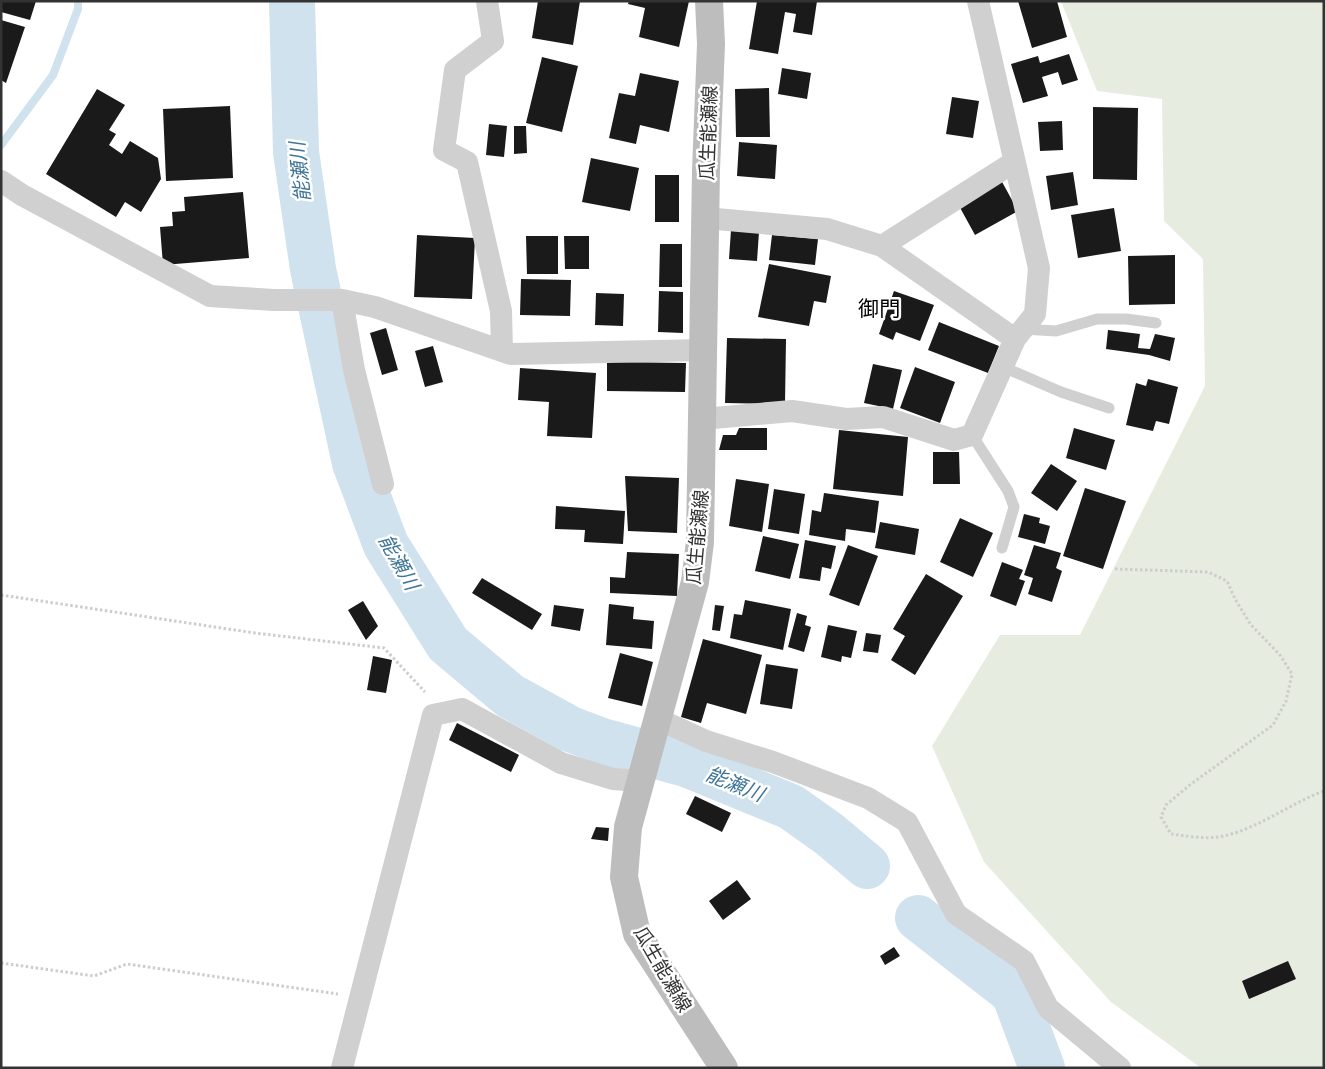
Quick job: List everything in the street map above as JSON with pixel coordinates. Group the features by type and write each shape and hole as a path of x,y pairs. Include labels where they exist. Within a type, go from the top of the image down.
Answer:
{"main road":[{"name":"瓜生能瀬線","path":"709,1 711,44 705,218 700,542 695,582 628,827 624,877 637,934 724,1068"}],"street":[{"path":"487,1 493,41 455,70 444,150 467,162 501,311 502,351"},
{"path":"702,419 792,411 846,419 883,417 954,440 972,435 1019,334 1035,314 1039,268 978,1"},
{"path":"882,246 1014,162"},
{"path":"1,181 22,195 210,296 274,300 342,300 375,307 511,354 704,350"},
{"path":"705,218 827,229 882,246 1019,334"},
{"path":"342,300 354,370 383,484"},
{"path":"342,1068 433,715 462,708 561,763 613,779 641,780"},
{"path":"658,719 706,741 773,762 868,798 906,822 956,914 1024,961 1048,1008 1120,1068"}],"lane":[{"path":"1019,334 1056,331 1097,319 1126,319 1156,323"},
{"path":"1003,367 1061,392 1109,408"},
{"path":"972,435 1008,491 1014,507 1002,548"}],"path":[{"path":"1115,570 1208,572 1227,581 1235,599 1251,625 1280,655 1292,674 1286,700 1272,725 1191,784 1166,805 1161,817 1172,834 1194,837 1218,837 1246,829 1324,791"},
{"path":"1,595 254,633 384,648 445,712"},
{"path":"1,963 94,976 127,964 361,997"}],"shaded area":[{"path":"1061,1 1324,1 1324,1068 1201,1068 1111,1002 984,862 932,746 1000,635 1080,635 1205,386 1203,259 1164,221 1162,99 1097,91"}],"building":[{"path":"1,1 36,1 30,20 1,12"},
{"path":"538,1 580,1 573,45 532,38"},
{"path":"629,1 689,1 679,47 639,37 645,8 628,4"},
{"path":"757,1 817,1 812,35 793,32 796,14 785,12 778,54 749,49"},
{"path":"1018,1 1057,1 1067,37 1032,48"},
{"path":"1,20 25,27 6,83 1,80"},
{"path":"1069,54 1078,80 1062,85 1058,72 1042,77 1048,96 1023,103 1011,64 1038,56 1040,63"},
{"path":"542,57 578,66 562,132 526,123"},
{"path":"782,68 811,73 807,99 778,94"},
{"path":"640,73 679,81 669,132 640,125 636,144 609,138 619,93 635,96"},
{"path":"769,88 770,137 736,137 735,89"},
{"path":"97,89 125,105 109,130 116,134 109,145 122,154 130,141 158,158 161,179 141,212 125,202 116,217 46,174"},
{"path":"952,97 979,101 973,138 946,134"},
{"path":"230,106 233,178 166,181 163,109"},
{"path":"1093,107 1138,108 1137,180 1093,179"},
{"path":"1062,121 1063,150 1040,151 1038,122"},
{"path":"489,124 507,126 504,157 486,155"},
{"path":"514,126 526,126 527,153 514,154"},
{"path":"739,142 777,145 775,179 737,176"},
{"path":"591,158 639,168 630,211 582,202"},
{"path":"1073,172 1078,205 1051,210 1046,176"},
{"path":"655,175 679,175 679,222 655,222"},
{"path":"1001,180 1018,211 975,235 958,204"},
{"path":"243,192 249,258 163,265 160,227 173,226 172,212 185,211 184,197"},
{"path":"1114,208 1121,251 1078,258 1071,215"},
{"path":"731,230 759,232 757,261 729,259"},
{"path":"417,235 475,238 472,299 414,297"},
{"path":"772,235 818,239 815,265 769,260"},
{"path":"526,236 558,236 558,274 527,274"},
{"path":"564,236 589,236 589,269 565,269"},
{"path":"660,244 682,244 682,287 659,287"},
{"path":"1175,255 1175,304 1129,305 1128,256"},
{"path":"769,264 831,276 826,303 814,301 809,326 758,317"},
{"path":"521,279 571,280 570,316 520,315"},
{"path":"659,291 683,292 683,333 658,332"},
{"path":"894,291 934,305 920,341 896,332 893,340 879,334"},
{"path":"596,293 624,294 623,326 595,325"},
{"path":"939,322 999,346 988,373 928,350"},
{"path":"386,328 398,370 382,375 370,333"},
{"path":"1108,330 1140,334 1138,348 1150,349 1155,334 1175,338 1170,361 1149,355 1106,349"},
{"path":"727,338 786,339 785,404 725,403"},
{"path":"433,346 443,382 425,387 415,351"},
{"path":"607,362 686,363 685,392 607,391"},
{"path":"873,364 902,370 893,409 864,403"},
{"path":"915,367 955,382 940,423 900,408"},
{"path":"520,368 596,373 592,438 547,436 549,402 518,400"},
{"path":"1148,379 1178,387 1169,424 1156,421 1153,431 1126,425 1136,383 1146,386"},
{"path":"739,428 767,428 767,450 719,450 723,435 736,435"},
{"path":"1074,428 1115,440 1106,470 1066,458"},
{"path":"839,430 908,437 903,496 833,489"},
{"path":"933,452 959,452 960,484 933,484"},
{"path":"1051,464 1077,481 1057,511 1031,493"},
{"path":"625,476 679,478 677,533 628,531"},
{"path":"736,479 769,484 762,532 729,526"},
{"path":"1085,488 1126,501 1103,569 1063,556"},
{"path":"774,489 805,494 799,534 768,529"},
{"path":"824,493 879,501 875,533 846,529 845,541 809,535 812,510 821,512"},
{"path":"556,506 625,511 623,544 584,542 585,530 555,529"},
{"path":"1024,514 1040,518 1039,523 1050,526 1045,544 1018,537"},
{"path":"960,518 993,533 973,577 940,562"},
{"path":"880,522 919,529 915,555 875,548"},
{"path":"763,536 799,544 790,579 755,571"},
{"path":"805,540 836,546 831,569 822,567 820,581 799,578"},
{"path":"848,545 878,556 859,606 829,595"},
{"path":"1034,545 1061,553 1056,568 1062,571 1052,602 1028,594 1033,578 1024,575"},
{"path":"627,552 679,554 677,596 610,593 610,577 625,578"},
{"path":"1002,562 1023,570 1019,579 1025,581 1016,606 990,596"},
{"path":"926,574 963,596 915,675 891,660 905,636 893,629"},
{"path":"482,578 542,614 532,630 472,593"},
{"path":"745,600 791,609 783,650 730,638 734,614 742,615"},
{"path":"363,601 378,626 366,640 348,610"},
{"path":"609,604 634,607 633,619 654,621 652,649 606,645"},
{"path":"554,605 584,609 580,631 551,626"},
{"path":"715,605 724,606 720,631 712,630"},
{"path":"797,613 807,616 805,625 811,627 804,652 788,647"},
{"path":"828,625 857,631 851,658 842,656 841,662 821,657"},
{"path":"866,633 881,635 878,653 863,651"},
{"path":"703,639 762,655 746,714 707,703 701,723 681,717"},
{"path":"620,653 653,662 642,706 608,698"},
{"path":"373,656 392,660 386,693 367,690"},
{"path":"766,664 798,669 792,709 760,704"},
{"path":"457,723 519,755 511,772 449,740"},
{"path":"695,796 731,813 722,832 686,814"},
{"path":"596,827 609,828 608,841 591,839"},
{"path":"737,880 751,899 723,920 709,901"},
{"path":"894,947 900,956 885,965 880,956"},
{"path":"1288,961 1296,979 1249,999 1242,981"}],"waterway":[{"path":"1,145 53,75 78,9 78,1"},
{"name":"能瀬川","path":"292,1 296,152 313,269 355,463 386,545 448,644 510,696 570,729 602,741 686,764 791,807 829,834 867,866"},
{"name":"能瀬川","path":"918,918 1014,993 1042,1068"}],"district":[{"name":"御門","path":"879,309"}]}
